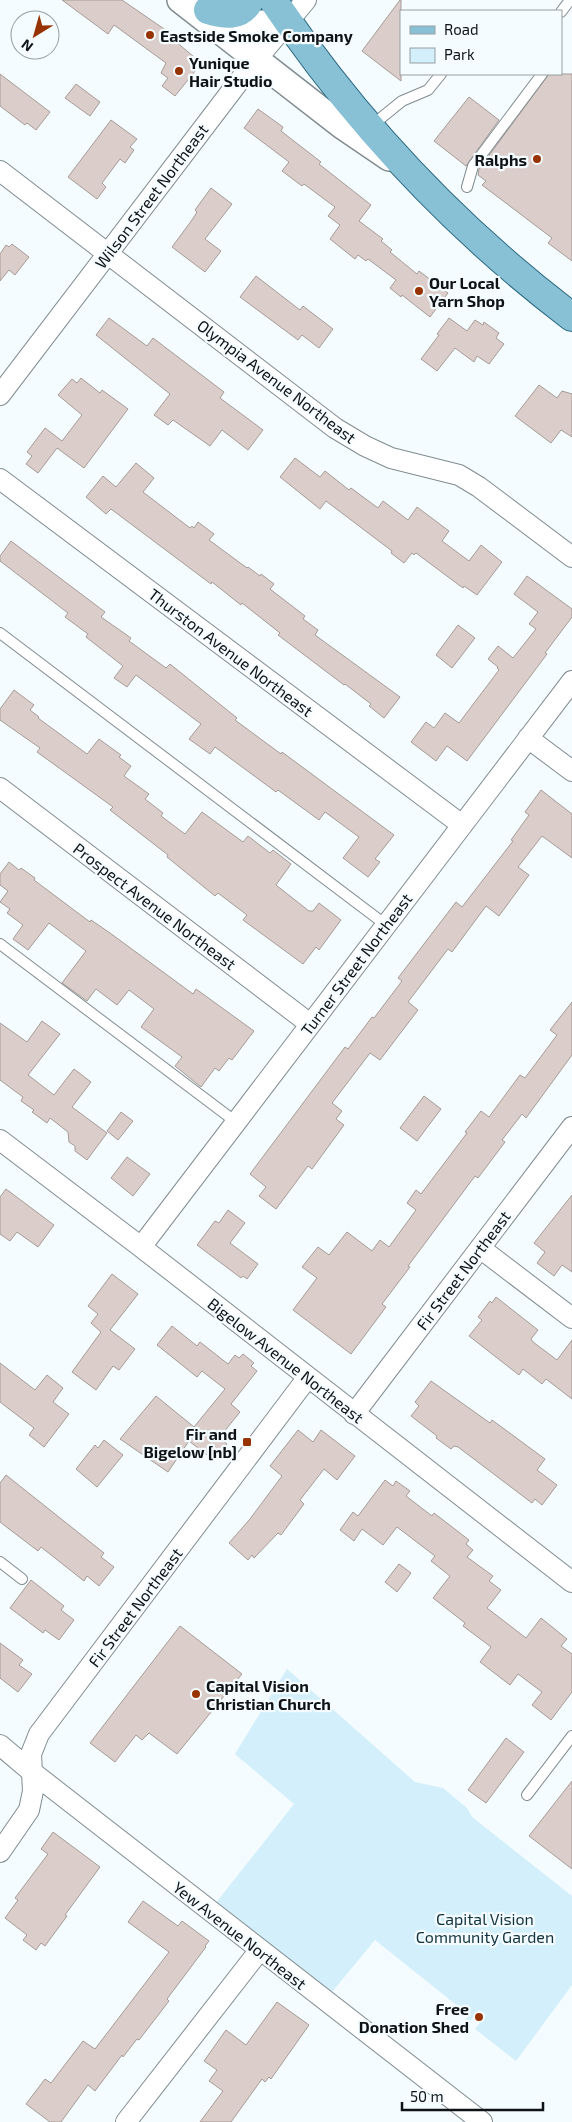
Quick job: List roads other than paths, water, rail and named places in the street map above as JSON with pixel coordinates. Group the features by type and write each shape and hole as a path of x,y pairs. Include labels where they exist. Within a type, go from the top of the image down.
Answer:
{"main road":[{"path":"201,5 230,14 238,13 245,8 250,0"},
{"path":"272,0 329,79 411,174 447,211 510,268 572,317"}],"street":[{"path":"180,0 342,126 411,174"},
{"name":"Wilson Street Northeast","path":"0,396 256,59 306,0"},
{"path":"201,5 221,18 237,23 288,23"},
{"name":"Olympia Avenue Northeast","path":"0,171 335,428 365,446 391,458 459,475 479,487 572,557"},
{"name":"Thurston Avenue Northeast","path":"0,479 462,825"},
{"name":"Turner Street Northeast","path":"141,1247 572,681"},
{"path":"528,738 572,771"},
{"name":"Prospect Avenue Northeast","path":"0,788 310,1024"},
{"name":"Fir Street Northeast","path":"354,1414 572,1127"},
{"name":"Bigelow Avenue Northeast","path":"0,1140 141,1247 572,1582"},
{"path":"480,1248 572,1318"},
{"name":"Fir Street Northeast","path":"0,1852 29,1810 33,1791 31,1754 39,1734 308,1377"},
{"name":"Yew Avenue Northeast","path":"0,1744 32,1772 470,2119"},
{"path":"126,2122 259,1951"}],"lane":[{"path":"562,11 570,0"},
{"path":"370,128 402,101 428,90 440,75"},
{"path":"467,187 473,166 541,75"},
{"path":"0,633 386,925"},
{"path":"0,944 236,1122"},
{"path":"0,1562 22,1579"},
{"path":"526,1794 572,1736"}],"place":[{"name":"Eastside Smoke Company","path":"150,35"},
{"name":"Yunique Hair Studio","path":"179,71"},
{"name":"Ralphs","path":"537,159"},
{"name":"Our Local Yarn Shop","path":"419,291"},
{"name":"Fir and Bigelow [nb]","path":"247,1442"},
{"name":"Capital Vision Christian Church","path":"196,1694"},
{"name":"Free Donation Shed","path":"479,2017"}],"park label":[{"name":"Capital Vision Community Garden","path":"485,1927"}]}
